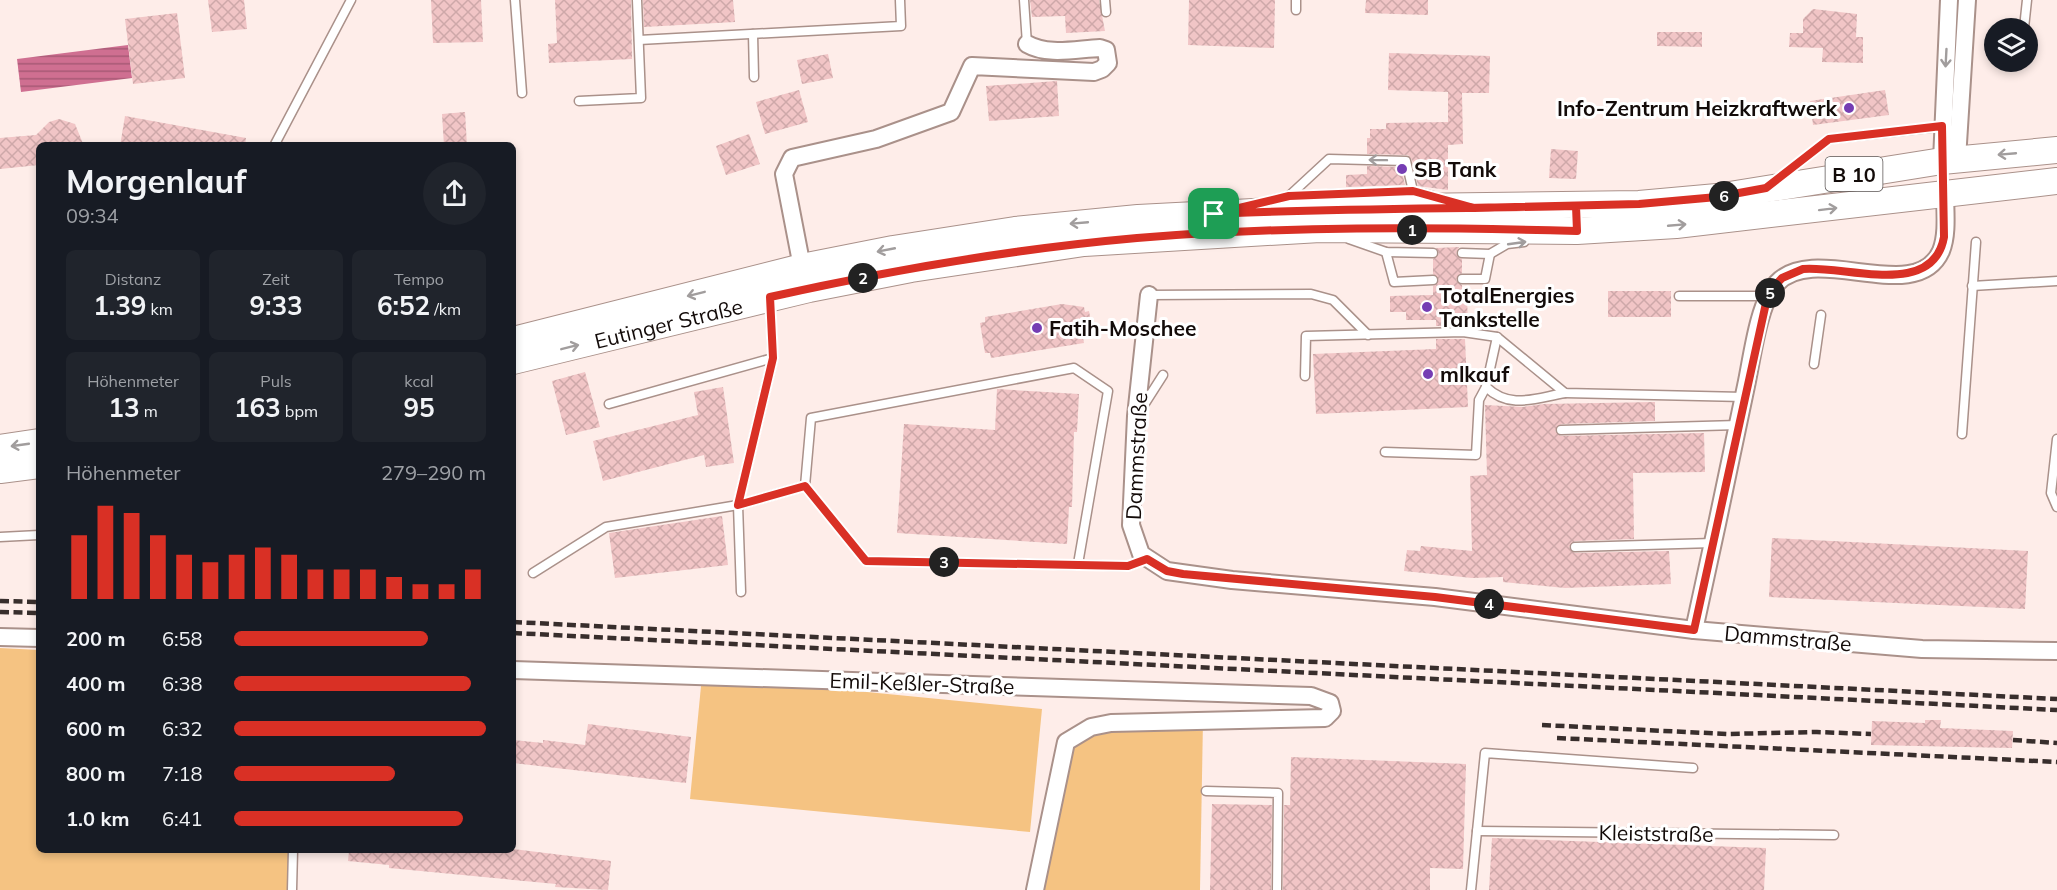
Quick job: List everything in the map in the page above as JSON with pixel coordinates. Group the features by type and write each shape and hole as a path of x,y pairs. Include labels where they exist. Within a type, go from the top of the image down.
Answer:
{"main road":[{"name":"Eutinger Straße","path":"516,339 802,267 893,249 1015,230 1214,214 1328,208 1474,208 1576,218 1637,227 1768,202 1950,160 2057,150"},
{"path":"1950,160 1953,191"},
{"name":"Eutinger Straße","path":"516,360 770,297 911,268 1024,251 1138,238 1576,218 1682,201 1768,202 1953,191 2057,181"},
{"path":"0,448 36,442"},
{"path":"0,470 36,465"}],"street":[{"path":"1949,0 1950,160"},
{"path":"1950,126 1968,0"},
{"path":"802,267 784,174 792,158 876,139 951,112 972,66 1094,72 1102,69 1108,63 1106,50 1100,48 1053,51 1036,49 1027,44"},
{"path":"1694,630 1744,397 1769,296 1782,278 1803,269 1898,275 1918,272 1934,261 1941,252 1953,191"},
{"name":"Dammstraße","path":"1149,296 1136,416 1131,525 1136,544 1147,559 1167,571 1435,597 1694,630 1922,649 2057,651"},
{"path":"0,637 36,638"},
{"name":"Emil-Keßler-Straße","path":"516,669 1311,696 1330,703 1332,711 1325,718 1111,723 1091,727 1066,742 1035,890"}],"lane":[{"path":"276,142 302,97 351,0"},
{"path":"515,0 522,93"},
{"path":"579,101 641,98 638,0"},
{"path":"639,40 901,26 900,0"},
{"path":"1024,0 1027,44"},
{"path":"1105,0 1106,12"},
{"path":"1296,0 1296,10"},
{"path":"2025,18 2026,0"},
{"path":"753,34 754,77"},
{"path":"1768,202 1829,139 1950,126"},
{"path":"1289,196 1329,159 1406,161 1413,191"},
{"path":"1214,214 1289,196 1413,191 1474,208"},
{"path":"1462,253 1490,254 1507,244 1542,240 1617,236 1637,227"},
{"path":"1320,229 1386,252 1433,253"},
{"path":"1962,434 1976,242"},
{"path":"1386,252 1394,282 1433,280"},
{"path":"1462,279 1485,279 1490,254"},
{"path":"1972,286 2057,281"},
{"path":"1149,296 1311,294 1333,300 1368,335"},
{"path":"1679,296 1769,296"},
{"path":"741,592 738,505 773,358 770,297"},
{"path":"1814,364 1821,315"},
{"path":"1305,376 1306,336 1463,332 1497,337 1565,393"},
{"path":"1385,452 1476,455 1479,400 1486,387 1497,337"},
{"path":"609,404 773,358"},
{"path":"1078,564 1108,392 1074,368 811,418 805,486 866,561 1128,566 1147,559"},
{"path":"1136,416 1163,375"},
{"path":"1486,387 1497,398 1515,402 1565,393 1744,397"},
{"path":"1561,430 1738,425"},
{"path":"2057,439 2051,493 2057,507"},
{"path":"533,573 606,527 738,505 805,486"},
{"path":"0,537 36,535"},
{"path":"1575,547 1714,543"},
{"path":"1471,890 1485,753 1693,768"},
{"path":"1206,791 1278,793 1277,890"},
{"name":"Kleiststraße","path":"1477,831 1834,835"},
{"path":"292,890 293,853"}],"shaded area":[{"path":"128,45 132,78 21,92 17,59"},
{"path":"0,648 36,650 36,853 291,853 289,890 0,890"},
{"path":"702,676 1042,709 1030,832 690,799"},
{"path":"1203,720 1200,890 1036,890 1066,742 1091,727"}],"building":[{"path":"208,0 244,0 247,29 212,32"},
{"path":"431,0 481,0 483,42 433,43"},
{"path":"555,0 631,0 632,59 549,63 548,44 557,43"},
{"path":"643,0 733,0 735,22 644,27"},
{"path":"1030,0 1099,0 1105,31 1066,33 1065,16 1032,17"},
{"path":"1189,0 1275,0 1274,48 1188,45"},
{"path":"1366,0 1428,0 1428,15 1365,13"},
{"path":"1813,9 1857,14 1856,37 1863,37 1863,63 1822,62 1823,48 1789,47 1790,33 1803,33 1803,19"},
{"path":"177,13 185,78 133,84 125,19"},
{"path":"1657,32 1702,32 1702,47 1657,46"},
{"path":"1389,53 1490,56 1489,93 1462,93 1463,144 1448,145 1448,190 1418,186 1412,160 1408,155 1367,154 1367,138 1370,138 1370,129 1386,129 1386,123 1448,122 1448,92 1388,90"},
{"path":"828,54 833,78 802,84 797,60"},
{"path":"1057,81 1059,116 989,121 986,86"},
{"path":"799,90 808,122 765,134 756,102"},
{"name":"Info-Zentrum Heizkraftwerk","path":"1885,90 1889,115 1813,125 1810,101"},
{"path":"465,112 467,142 444,142 442,114"},
{"path":"125,116 246,138 246,142 121,142"},
{"path":"59,119 75,124 82,142 36,142 36,165 0,169 0,138 36,135 49,122"},
{"path":"749,134 760,164 726,175 716,146"},
{"path":"1551,149 1578,151 1576,179 1549,178"},
{"path":"1367,166 1401,167 1405,185 1346,187 1346,175 1367,174"},
{"path":"1459,247 1456,253 1462,259 1462,273 1456,280 1462,285 1462,299 1467,299 1468,323 1465,326 1436,326 1436,320 1406,320 1406,312 1390,312 1390,296 1433,295 1433,286 1439,280 1433,274 1433,259 1439,254 1436,248"},
{"path":"1608,291 1671,291 1671,317 1608,317"},
{"name":"Fatih-Moschee","path":"1062,304 1084,307 1085,312 1089,311 1093,333 1088,333 1089,338 1083,338 1084,343 991,358 990,353 985,353 980,323 985,322 985,317"},
{"path":"1436,339 1465,339 1468,407 1316,414 1313,354 1436,349"},
{"path":"585,372 600,427 566,435 552,381"},
{"path":"723,387 734,463 706,467 704,455 603,481 593,441 698,415 694,392"},
{"path":"997,389 1079,394 1077,432 1074,432 1072,507 1069,507 1067,544 897,533 904,424 995,430"},
{"path":"1655,402 1655,421 1561,424 1555,431 1561,436 1704,433 1705,472 1633,473 1634,539 1575,541 1569,547 1575,553 1669,551 1671,584 1565,588 1503,582 1503,577 1472,578 1404,571 1407,550 1420,551 1421,546 1472,551 1470,476 1487,475 1485,405 1523,407 1544,404"},
{"path":"722,516 728,565 615,578 609,533"},
{"path":"1772,538 2028,551 2025,609 1769,597"},
{"path":"1925,720 1941,720 1940,728 2013,731 2012,748 1871,745 1872,721 1925,723"},
{"path":"588,724 691,737 686,783 516,763 516,740 543,743 543,740 585,745"},
{"path":"1291,757 1466,764 1463,869 1430,868 1430,890 1283,890 1284,805 1290,805"},
{"path":"1212,804 1272,805 1271,890 1210,890"},
{"path":"1492,838 1766,848 1764,890 1489,890"},
{"path":"516,849 611,861 608,890 555,887 556,884 389,868 389,865 348,861 349,853 516,853"}],"railway":[{"path":"0,601 36,602"},
{"path":"0,612 36,613"},
{"path":"516,622 2057,699"},
{"path":"516,633 2057,710"},
{"path":"1542,725 1727,734 1817,732 1871,734"},
{"path":"1557,738 2057,762"},
{"path":"2013,740 2057,743"}],"place":[{"name":"Info-Zentrum Heizkraftwerk","path":"1849,108"},
{"name":"SB Tank","path":"1402,169"},
{"name":"TotalEnergies Tankstelle","path":"1427,307"},
{"name":"Fatih-Moschee","path":"1037,328"},
{"name":"mlkauf","path":"1428,374"}],"route":[{"path":"1214,214 1289,196 1413,191 1474,208 1526,207 1576,206 1599,206 1717,197 1766,188 1829,139 1942,126 1945,192 1944,237 1941,252 1934,261 1918,272 1898,275 1803,269 1788,274 1772,289 1766,303 1755,347 1694,630 1435,597 1183,574 1167,571 1147,559 1128,566 866,561 805,486 738,505 773,358 770,297 911,268 1084,243 1138,238 1320,229 1577,231 1576,206 1474,208 1328,208 1214,214"}]}
